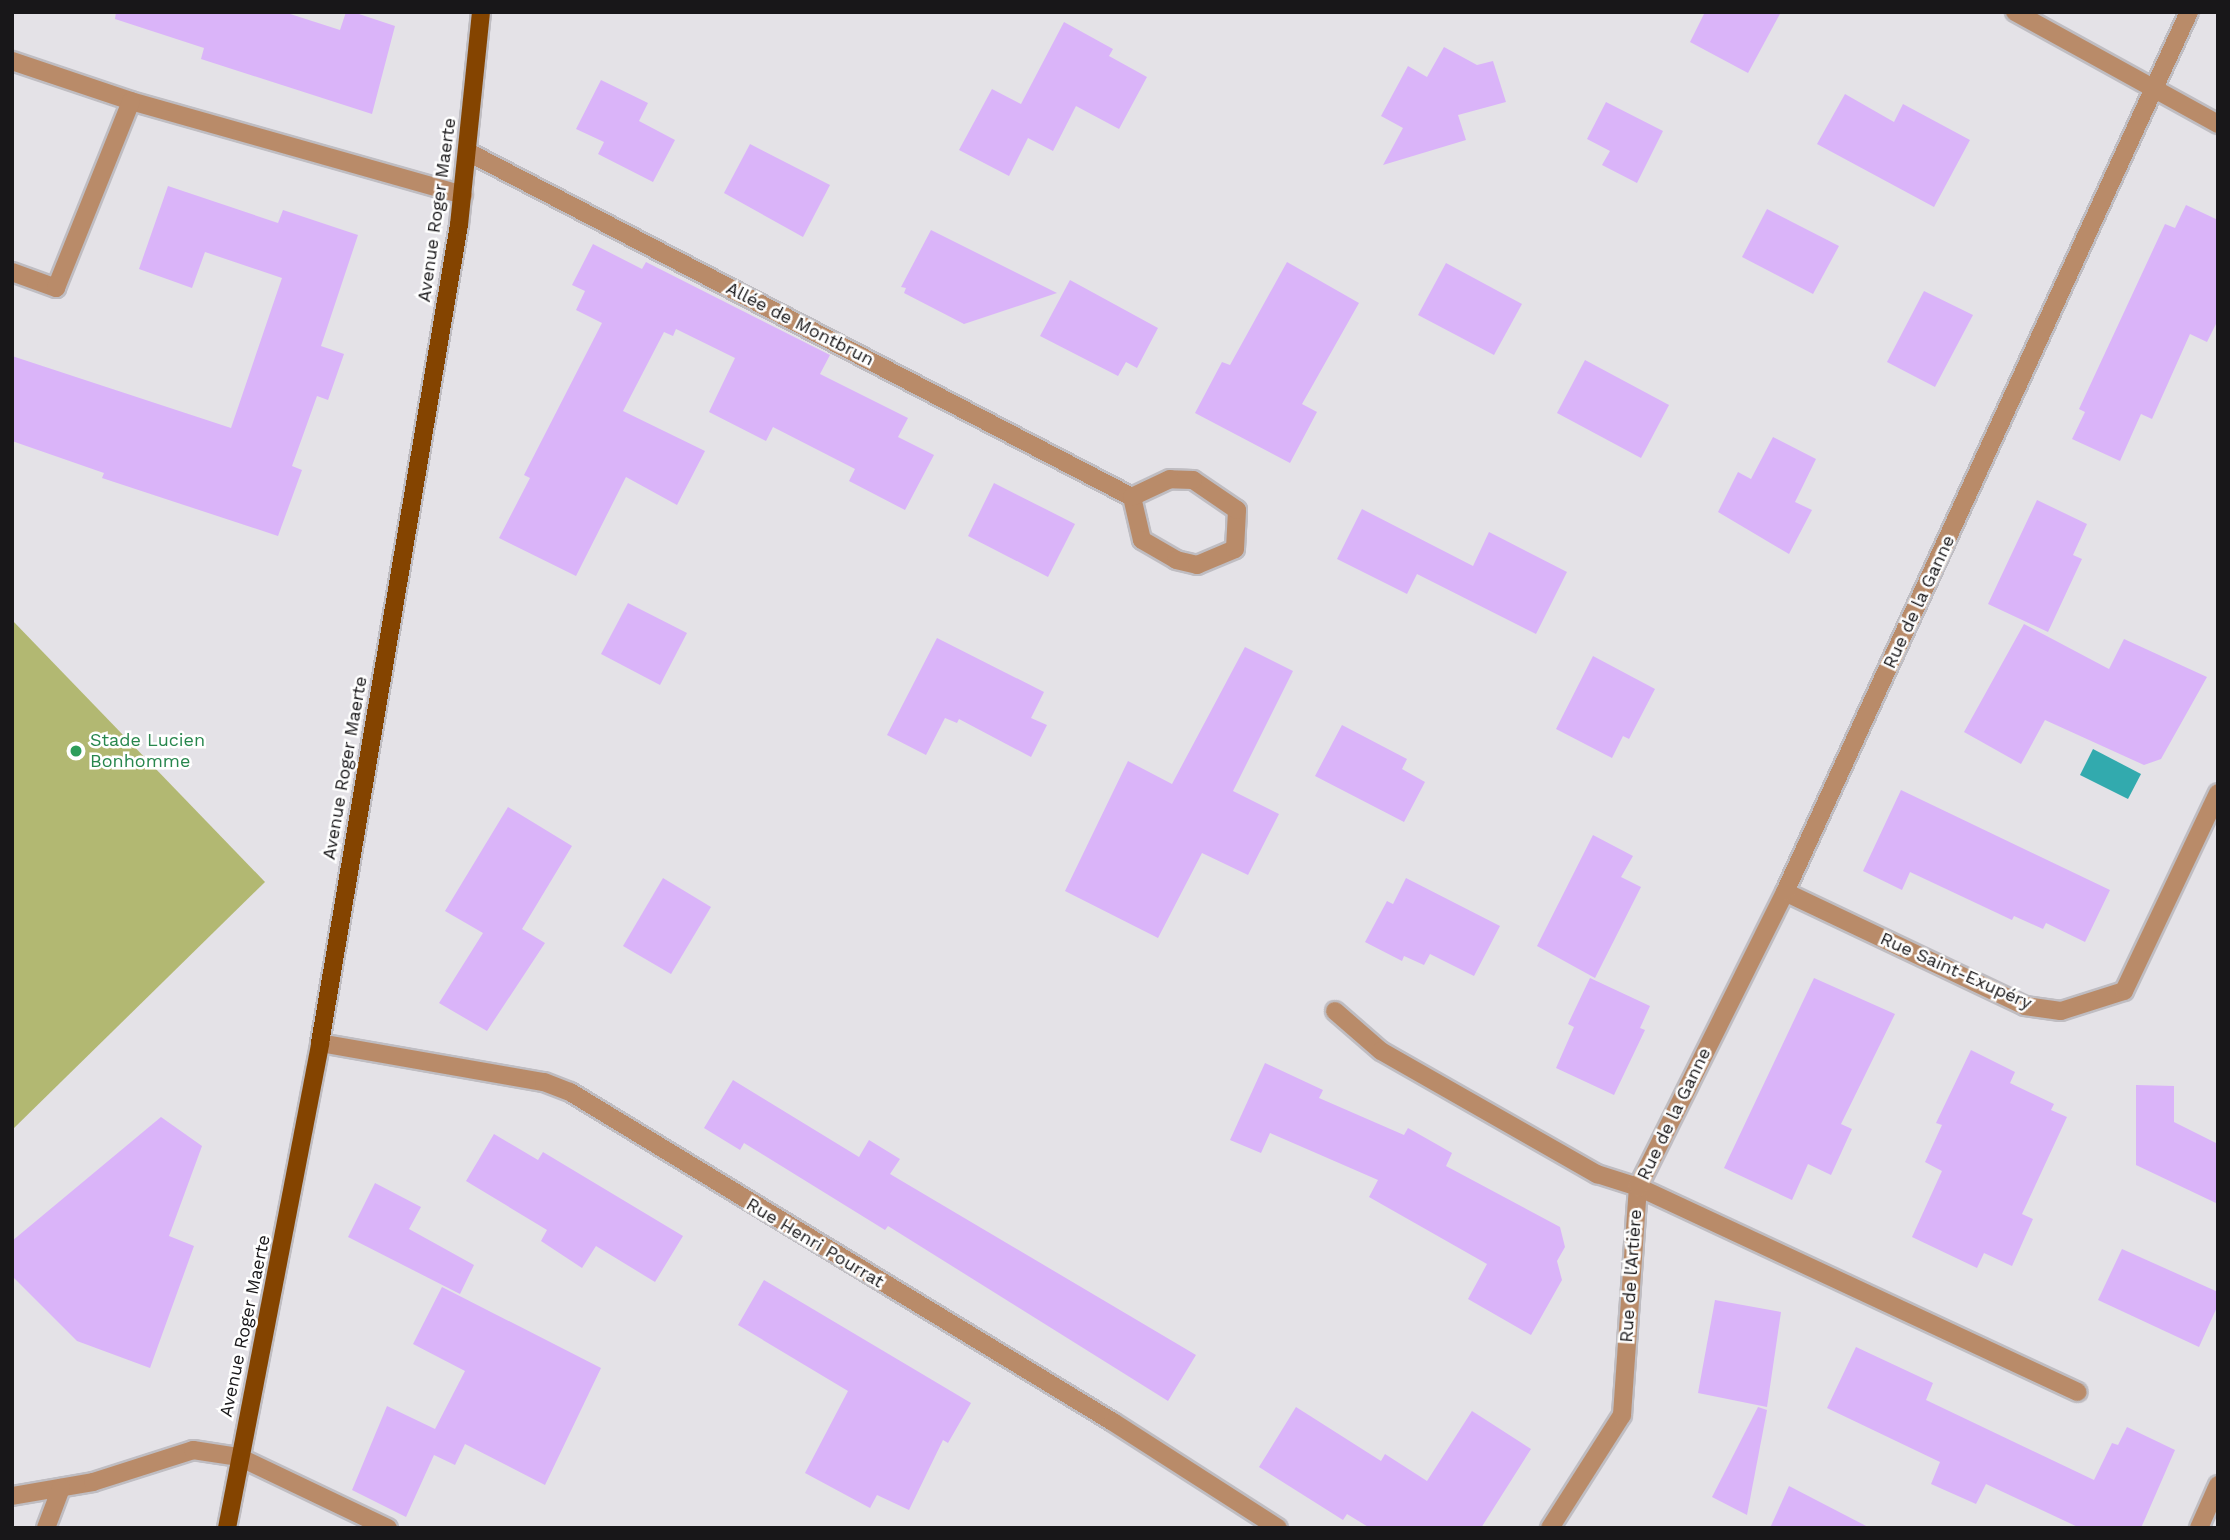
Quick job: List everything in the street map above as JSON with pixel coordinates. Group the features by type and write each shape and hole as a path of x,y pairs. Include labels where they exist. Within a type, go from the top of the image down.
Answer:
{"main road":[{"name":"Avenue Roger Maerte","path":"227,1528 320,1044 463,195 481,12"}],"street":[{"path":"2015,12 2218,124"},
{"name":"Rue de la Ganne","path":"1638,1187 1785,892 2156,90 2189,12"},
{"path":"12,61 131,102 463,195"},
{"path":"12,272 56,288 131,102"},
{"name":"Allée de Montbrun","path":"468,152 1132,496"},
{"path":"1170,479 1194,480 1237,510 1235,550 1197,565 1176,560 1142,540 1132,496 1170,479"},
{"name":"Rue Saint-Exupéry","path":"1785,892 2025,1006 2061,1012 2124,991 2218,793"},
{"name":"Rue de l'Artière","path":"1335,1011 1381,1051 1597,1174 1638,1187 1622,1415 1550,1528"},
{"name":"Rue Henri Pourrat","path":"320,1044 544,1082 570,1092 1113,1422 1278,1528"},
{"path":"1638,1187 2078,1392"},
{"path":"12,1496 93,1482 193,1450 239,1457 388,1528"},
{"path":"2199,1528 2218,1485"},
{"path":"46,1528 61,1488"}],"green space":[{"name":"Stade Lucien Bonhomme","path":"12,620 265,882 12,1130"}],"water":[{"path":"2093,749 2141,774 2128,799 2080,775"}],"building":[{"path":"116,12 284,12 340,30 346,12 353,12 395,26 372,114 201,59 204,48 115,19"},
{"path":"1705,12 1781,12 1748,73 1690,42"},
{"path":"1064,22 1113,49 1109,56 1147,77 1119,129 1076,106 1053,151 1028,138 1009,176 959,150 992,89 1021,104"},
{"path":"1444,47 1477,65 1493,61 1506,102 1458,115 1466,140 1383,165 1403,128 1381,116 1408,66 1427,77"},
{"path":"601,80 648,103 639,121 675,140 653,182 598,154 604,142 576,129"},
{"path":"1845,94 1894,122 1903,104 1970,140 1934,207 1817,144"},
{"path":"1606,102 1663,131 1637,183 1602,165 1610,151 1587,139"},
{"path":"750,144 830,185 803,237 724,193"},
{"path":"168,186 278,223 283,210 358,235 321,346 344,354 328,400 317,396 292,466 302,470 278,536 102,478 104,473 12,441 12,356 231,428 282,278 205,252 192,288 139,269"},
{"path":"2186,205 2218,220 2218,320 2207,342 2190,334 2152,419 2141,414 2120,461 2072,439 2085,412 2079,409 2165,224 2175,228"},
{"path":"1767,209 1839,246 1813,294 1742,257"},
{"path":"931,230 1057,293 964,324 904,293 906,288 901,287"},
{"path":"593,244 642,269 646,262 830,355 820,374 908,418 898,437 934,455 905,510 849,481 855,469 773,427 766,441 709,412 735,358 676,329 673,336 664,332 623,411 705,451 677,505 626,477 576,576 499,538 530,478 524,475 602,323 576,310 585,291 572,285"},
{"path":"1287,262 1359,303 1302,404 1317,412 1290,463 1195,413 1222,362 1230,365"},
{"path":"1446,263 1522,304 1494,355 1418,315"},
{"path":"1070,280 1158,328 1137,368 1126,362 1118,376 1040,336"},
{"path":"1924,291 1973,315 1935,387 1887,362"},
{"path":"1585,360 1669,405 1641,458 1557,413"},
{"path":"1773,437 1816,459 1795,502 1812,510 1789,554 1718,512 1738,472 1751,479"},
{"path":"994,483 1075,524 1048,577 968,536"},
{"path":"2037,500 2087,524 2073,555 2082,559 2048,632 1988,604"},
{"path":"1362,509 1473,566 1489,532 1567,572 1536,634 1417,574 1407,594 1337,559"},
{"path":"628,603 687,633 660,685 601,654"},
{"path":"2024,624 2109,669 2124,639 2207,677 2161,759 2144,765 2045,720 2021,764 1964,732"},
{"path":"937,638 1044,692 1031,718 1047,725 1031,757 959,719 957,723 945,718 926,755 887,735"},
{"path":"1245,647 1293,671 1233,791 1279,814 1248,875 1202,853 1158,938 1065,891 1128,761 1172,784"},
{"path":"1593,656 1655,689 1629,739 1623,736 1612,758 1556,729"},
{"path":"1342,725 1407,759 1402,769 1425,782 1404,822 1315,776"},
{"path":"1901,790 2110,890 2085,942 2046,923 2043,929 2014,916 2012,920 1910,872 1902,890 1863,871"},
{"path":"508,807 572,846 522,929 545,943 487,1031 439,1003 483,933 445,911"},
{"path":"1593,835 1633,856 1621,877 1641,887 1595,978 1537,946"},
{"path":"663,878 711,907 671,974 623,946"},
{"path":"1406,878 1500,926 1474,976 1430,954 1424,965 1404,956 1402,961 1365,942 1387,901 1393,904"},
{"path":"1590,978 1650,1006 1640,1028 1645,1030 1614,1095 1556,1068 1574,1027 1568,1024"},
{"path":"1814,978 1895,1014 1841,1124 1852,1129 1831,1175 1808,1164 1792,1200 1724,1168"},
{"path":"1971,1050 2015,1072 2010,1083 2054,1104 2051,1110 2067,1117 2022,1214 2033,1219 2012,1266 1984,1253 1977,1268 1912,1237 1942,1171 1925,1162 1942,1125 1936,1123"},
{"path":"1265,1063 1323,1090 1319,1098 1404,1135 1408,1128 1452,1153 1446,1166 1560,1227 1565,1247 1557,1261 1562,1280 1531,1335 1468,1299 1487,1264 1369,1197 1378,1180 1270,1133 1261,1153 1230,1140"},
{"path":"733,1080 859,1157 869,1140 900,1159 890,1174 1196,1355 1168,1401 888,1226 885,1230 744,1143 740,1150 704,1128"},
{"path":"2136,1085 2174,1086 2174,1122 2218,1144 2218,1204 2136,1165"},
{"path":"161,1117 202,1146 169,1236 194,1246 150,1368 77,1341 12,1276 12,1241"},
{"path":"494,1134 538,1160 543,1152 683,1236 655,1282 596,1246 582,1268 541,1241 547,1230 466,1181"},
{"path":"375,1183 421,1207 409,1229 474,1265 460,1294 348,1237"},
{"path":"2122,1249 2218,1292 2218,1305 2199,1347 2098,1300"},
{"path":"764,1280 971,1403 948,1443 943,1440 909,1510 877,1495 870,1508 805,1473 848,1391 738,1325"},
{"path":"442,1287 601,1368 545,1485 465,1444 455,1465 434,1455 406,1517 352,1490 387,1406 435,1429 465,1371 413,1344"},
{"path":"1715,1300 1781,1312 1767,1407 1698,1393"},
{"path":"1856,1347 1933,1383 1926,1400 2094,1480 2112,1443 2118,1445 2127,1427 2175,1450 2141,1528 2080,1528 1986,1484 1976,1504 1931,1484 1940,1462 1827,1408"},
{"path":"1296,1407 1381,1461 1385,1454 1427,1481 1472,1411 1531,1449 1481,1528 1370,1528 1347,1514 1343,1520 1259,1467"},
{"path":"1758,1407 1767,1410 1747,1515 1712,1497"},
{"path":"1789,1486 1870,1528 1770,1528"}],"place":[{"name":"Stade Lucien Bonhomme","path":"76,751"}]}
